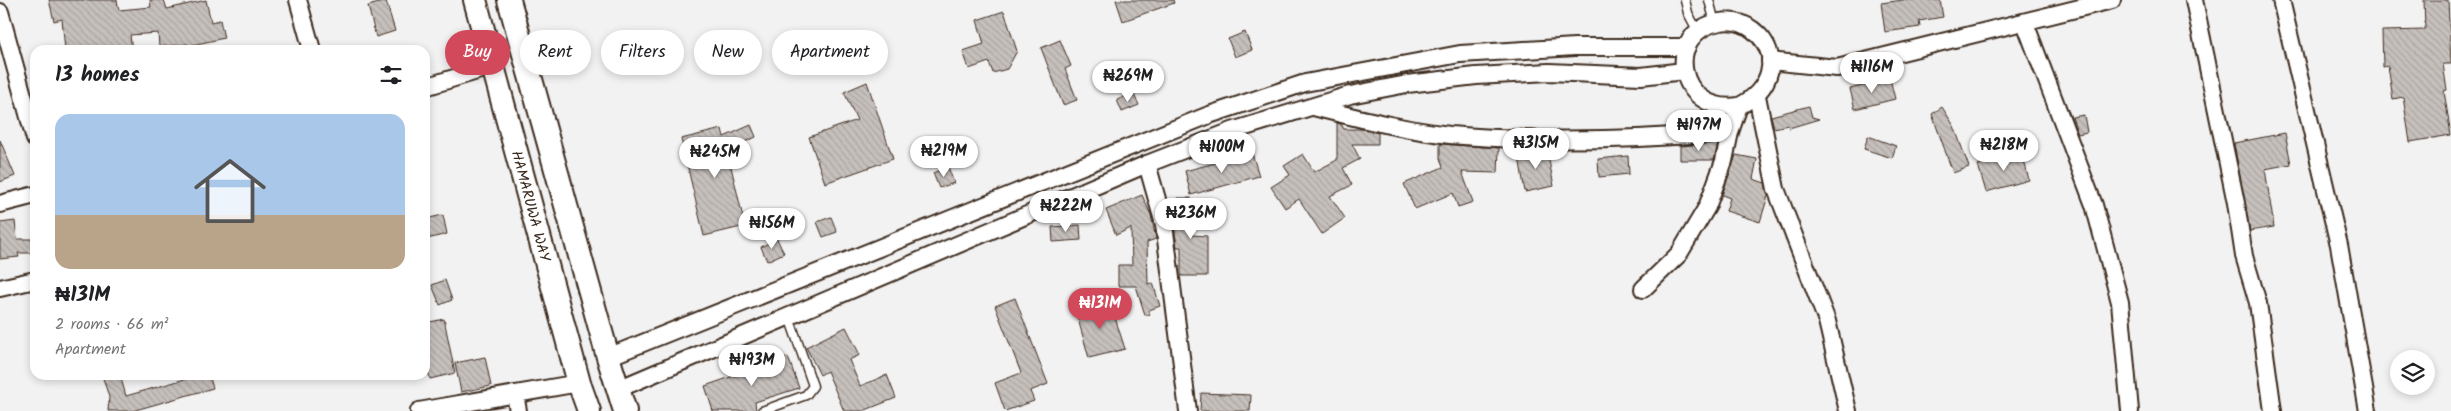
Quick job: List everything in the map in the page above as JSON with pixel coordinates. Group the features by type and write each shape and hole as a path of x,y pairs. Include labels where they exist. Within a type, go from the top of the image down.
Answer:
{"main road":[{"name":"HAMARUWA WAY","path":"475,0 483,30"},
{"path":"509,0 608,358 626,411"},
{"name":"HAMARUWA WAY","path":"495,75 579,382 589,411"}],"street":[{"path":"298,0 311,45"},
{"path":"1770,61 1837,68 2026,23 2112,0"},
{"path":"2194,0 2236,203 2244,256 2258,303 2273,411"},
{"path":"2281,0 2339,245 2368,411"},
{"path":"0,12 30,121"},
{"path":"1734,22 1752,29 1764,43 1770,61 1767,80 1757,96 1739,106 1718,107 1699,98 1692,90 1684,71 1687,47 1698,32 1715,23 1734,22"},
{"path":"2026,23 2094,205 2120,302 2130,411"},
{"path":"608,358 1209,115 1305,83 1460,54 1575,47 1687,47"},
{"path":"618,389 1147,164 1232,131 1350,95 1397,86 1476,76 1549,72 1641,76 1684,71"},
{"path":"430,85 464,75"},
{"path":"1757,96 1776,189 1827,321 1848,411"},
{"path":"1643,289 1679,254 1707,207 1724,161 1730,132 1739,106"},
{"path":"1313,107 1374,122 1449,134 1553,140 1643,139 1730,132"},
{"path":"1147,164 1164,224 1188,411"},
{"path":"0,204 30,196"},
{"path":"0,288 30,281"},
{"path":"419,411 579,382"},
{"path":"515,394 518,411"}],"lane":[{"path":"1685,0 1688,13 1698,32"},
{"path":"1709,0 1715,23"},
{"path":"762,411 806,394 813,386 790,317"}],"building":[{"path":"49,0 117,0 119,10 151,7 150,0 164,0 167,9 206,0 211,22 220,20 224,38 192,45 159,45 158,33 130,35 131,45 65,45 62,19 54,21"},
{"path":"1116,0 1173,0 1174,3 1123,21"},
{"path":"1903,0 1940,0 1943,17 1919,21 1920,27 1885,32 1881,3"},
{"path":"2424,0 2448,0 2451,64 2443,64 2447,90 2444,91 2451,135 2410,142 2403,97 2393,99 2388,66 2383,67 2382,31 2425,30"},
{"path":"386,1 395,31 376,37 368,6"},
{"path":"1004,11 1017,51 1007,69 993,73 989,62 969,69 963,51 984,44 977,20"},
{"path":"1245,32 1252,50 1235,57 1228,39"},
{"path":"1060,40 1071,66 1065,69 1077,100 1063,105 1041,48"},
{"path":"1890,79 1895,99 1855,109 1850,89"},
{"path":"867,82 893,159 825,183 809,137 857,120 844,92"},
{"path":"1133,93 1139,105 1122,112 1117,100"},
{"path":"1809,106 1812,117 1819,119 1789,128 1788,125 1774,128 1771,116"},
{"path":"1942,107 1954,126 1969,167 1953,173 1932,114"},
{"path":"2084,115 2087,132 2078,134 2072,117"},
{"path":"1337,123 1341,124 1344,129 1362,129 1378,133 1378,144 1352,144 1360,159 1343,168 1352,185 1330,196 1345,218 1322,234 1299,199 1285,208 1271,187 1290,175 1284,166 1303,154 1314,172 1337,160"},
{"path":"751,125 756,137 727,150 745,226 704,236 681,139 722,129 724,137"},
{"path":"2285,133 2291,164 2265,169 2274,227 2250,231 2234,143"},
{"path":"1868,136 1896,146 1892,158 1864,149"},
{"path":"0,140 15,176 0,182"},
{"path":"1718,143 1714,160 1680,160 1680,146"},
{"path":"1440,144 1499,148 1498,173 1462,172 1473,202 1458,207 1453,193 1415,209 1404,184 1443,167 1440,158"},
{"path":"1526,149 1547,150 1554,186 1525,192 1519,157 1526,156"},
{"path":"1252,153 1259,176 1191,195 1185,171"},
{"path":"2022,153 2029,180 1986,192 1978,165"},
{"path":"1736,155 1757,159 1753,179 1765,183 1768,196 1760,222 1726,211 1730,198 1722,195"},
{"path":"1628,156 1629,174 1599,177 1598,159"},
{"path":"948,167 954,183 939,188 933,173"},
{"path":"1142,195 1151,215 1156,239 1147,242 1148,284 1153,283 1160,306 1149,310 1150,315 1145,315 1136,286 1118,286 1118,265 1132,265 1131,228 1116,235 1106,210"},
{"path":"1177,198 1191,198 1191,216 1214,215 1215,220 1192,227 1192,235 1207,236 1207,276 1181,276 1181,247 1177,247 1173,218 1178,217"},
{"path":"443,215 447,234 430,238 430,218"},
{"path":"831,217 837,232 823,237 817,222"},
{"path":"15,221 17,239 30,239 30,253 18,253 19,257 0,259 0,223"},
{"path":"1080,225 1081,240 1053,242 1052,227"},
{"path":"777,239 784,253 767,261 761,247"},
{"path":"445,280 452,300 440,305 432,285"},
{"path":"1015,298 1048,384 1030,391 1034,401 1005,411 995,383 1021,373 995,306"},
{"path":"1109,299 1125,349 1089,358 1076,312"},
{"path":"444,319 455,373 430,379 430,322"},
{"path":"846,327 860,355 849,360 860,386 887,375 896,398 863,411 844,411 827,371 820,375 806,347"},
{"path":"485,357 491,386 461,392 455,363"},
{"path":"788,357 799,388 755,402 756,411 713,411 705,386"},
{"path":"104,380 121,380 126,396 182,380 211,380 213,388 132,411 108,411 109,397"},
{"path":"1201,393 1251,395 1250,411 1200,411"}]}
